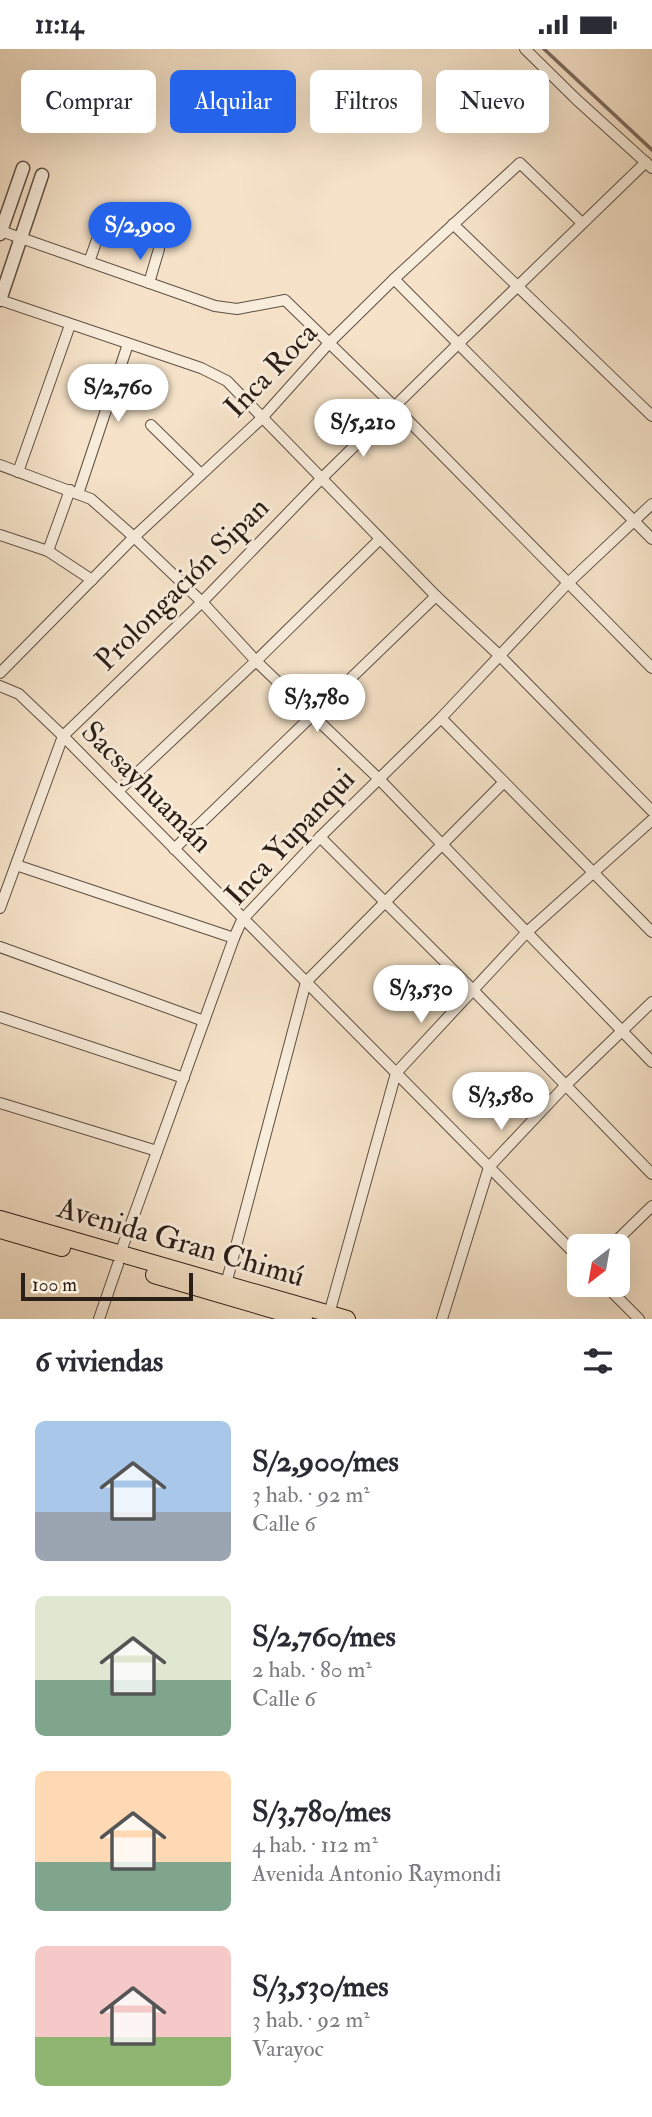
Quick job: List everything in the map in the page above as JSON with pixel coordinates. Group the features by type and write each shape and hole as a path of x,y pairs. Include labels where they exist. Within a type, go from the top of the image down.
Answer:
{"highway":[{"name":"Avenida Gran Chimú","path":"0,1219 304,1319"},
{"name":"Avenida Gran Chimú","path":"0,1230 226,1284 347,1319"}],"street":[{"path":"525,49 649,165"},
{"name":"Inca Roca","path":"0,673 134,537 261,419 330,342 394,279 520,163 582,223"},
{"name":"Prolongación Sipan","path":"0,908 63,736 202,602 321,479 517,286 582,223 649,165"},
{"path":"652,668 395,407 285,300 237,309 215,306 20,238 0,233 23,168 42,175 20,238 0,300 201,368 227,381 261,419 652,811"},
{"path":"89,262 104,220"},
{"path":"453,224 652,416"},
{"path":"149,283 159,249"},
{"path":"394,279 652,538"},
{"path":"18,472 70,324"},
{"path":"48,551 74,492 128,344"},
{"path":"151,425 201,474"},
{"path":"0,465 91,499 134,537 379,779 652,1062"},
{"name":"Inca Yupanqui","path":"99,1319 242,920 320,837 441,718 567,583 652,504"},
{"path":"0,535 48,551 92,580"},
{"path":"118,791 380,539"},
{"path":"174,849 436,596"},
{"name":"Sacsayhuamán","path":"0,686 19,694 63,736 567,1246"},
{"path":"441,718 652,932"},
{"path":"226,1284 306,982 503,783"},
{"path":"329,1314 396,1073 527,932 652,820"},
{"path":"320,837 652,1174"},
{"path":"16,865 234,938"},
{"path":"0,947 204,1021"},
{"path":"442,1319 489,1167 566,1085 652,1002"},
{"path":"0,1017 184,1078"},
{"path":"0,1103 157,1151"},
{"path":"623,1234 652,1206"},
{"path":"617,1297 639,1319"}],"waterway":[{"path":"544,49 652,150"}]}
